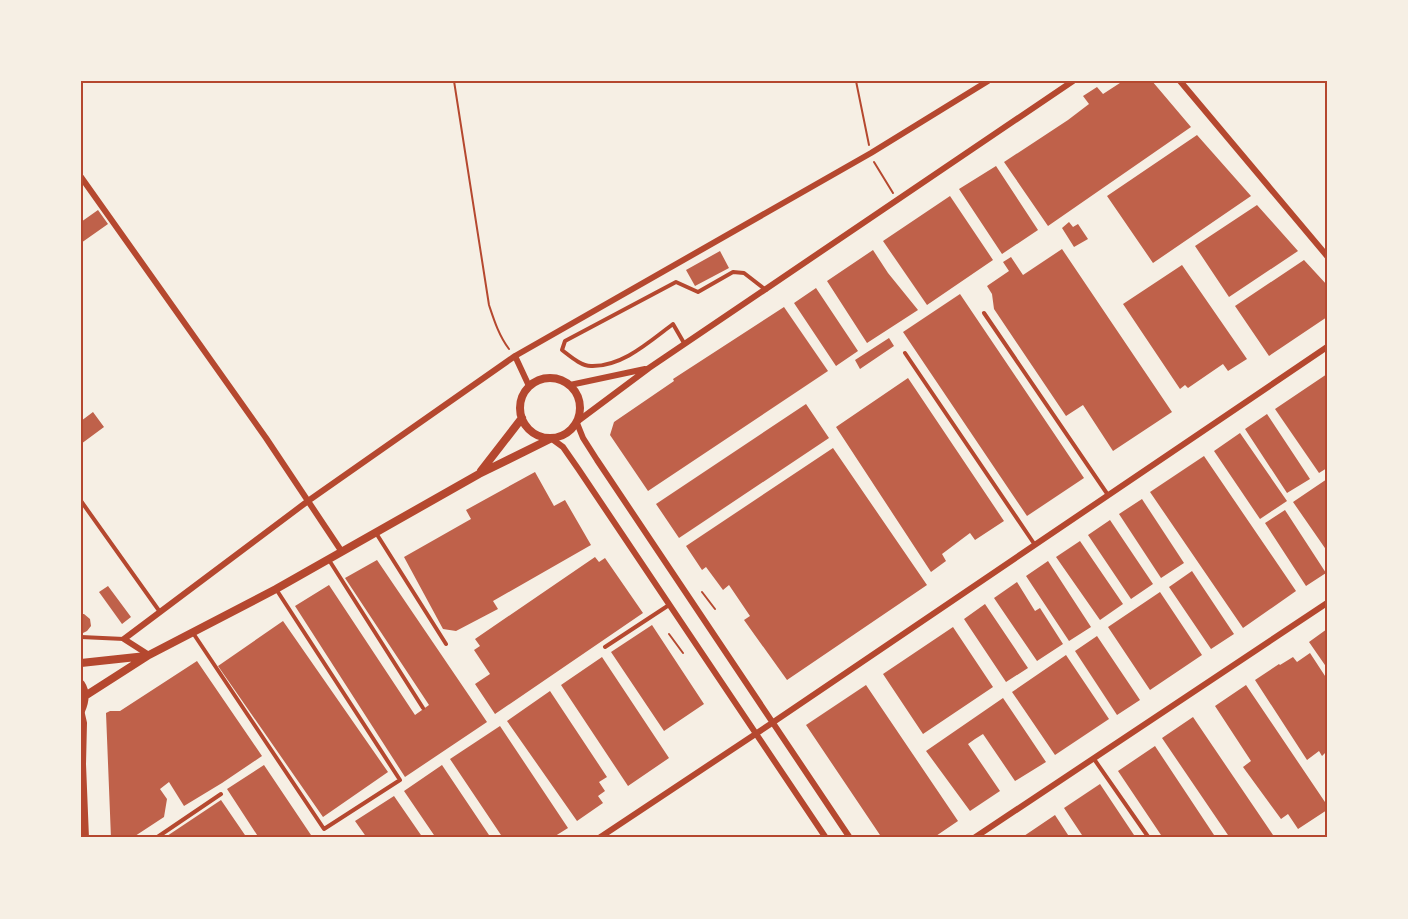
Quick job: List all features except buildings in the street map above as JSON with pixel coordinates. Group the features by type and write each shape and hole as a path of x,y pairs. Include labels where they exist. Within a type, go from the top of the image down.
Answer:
{"street":[{"path":"149,655 124,639 308,501 515,356 871,153 988,81"},
{"path":"85,696 149,655 276,589 479,474 551,439 567,434 577,422 649,368 1073,81"},
{"path":"1180,81 1327,256"},
{"path":"81,177 226,382 342,552"},
{"path":"599,838 1327,347"},
{"path":"515,356 529,386"},
{"path":"570,385 649,368"},
{"path":"826,838 563,447 551,439 533,433 526,426 520,410 521,401 529,386 536,381 545,378 562,380 576,393 580,402 577,422 583,438 850,838"},
{"path":"479,474 522,418"},
{"path":"974,838 1327,603"},
{"path":"81,663 149,655"},
{"path":"81,684 85,696 81,711 84,723 82,746 84,835"}],"lane":[{"path":"684,344 673,324 633,353 612,363 589,366 562,350 565,341 676,282 698,292 733,272 744,273 766,290"},
{"path":"984,313 1108,495"},
{"path":"905,353 1035,545"},
{"path":"81,501 160,612"},
{"path":"376,533 446,644"},
{"path":"328,560 423,708"},
{"path":"193,633 324,829 400,780 276,589"},
{"path":"605,647 669,605"},
{"path":"81,637 124,639"},
{"path":"1094,758 1149,838"},
{"path":"156,838 221,794"}],"path":[{"path":"454,81 489,304 505,344 515,356"},
{"path":"702,592 715,609"},
{"path":"669,634 683,653"}]}
